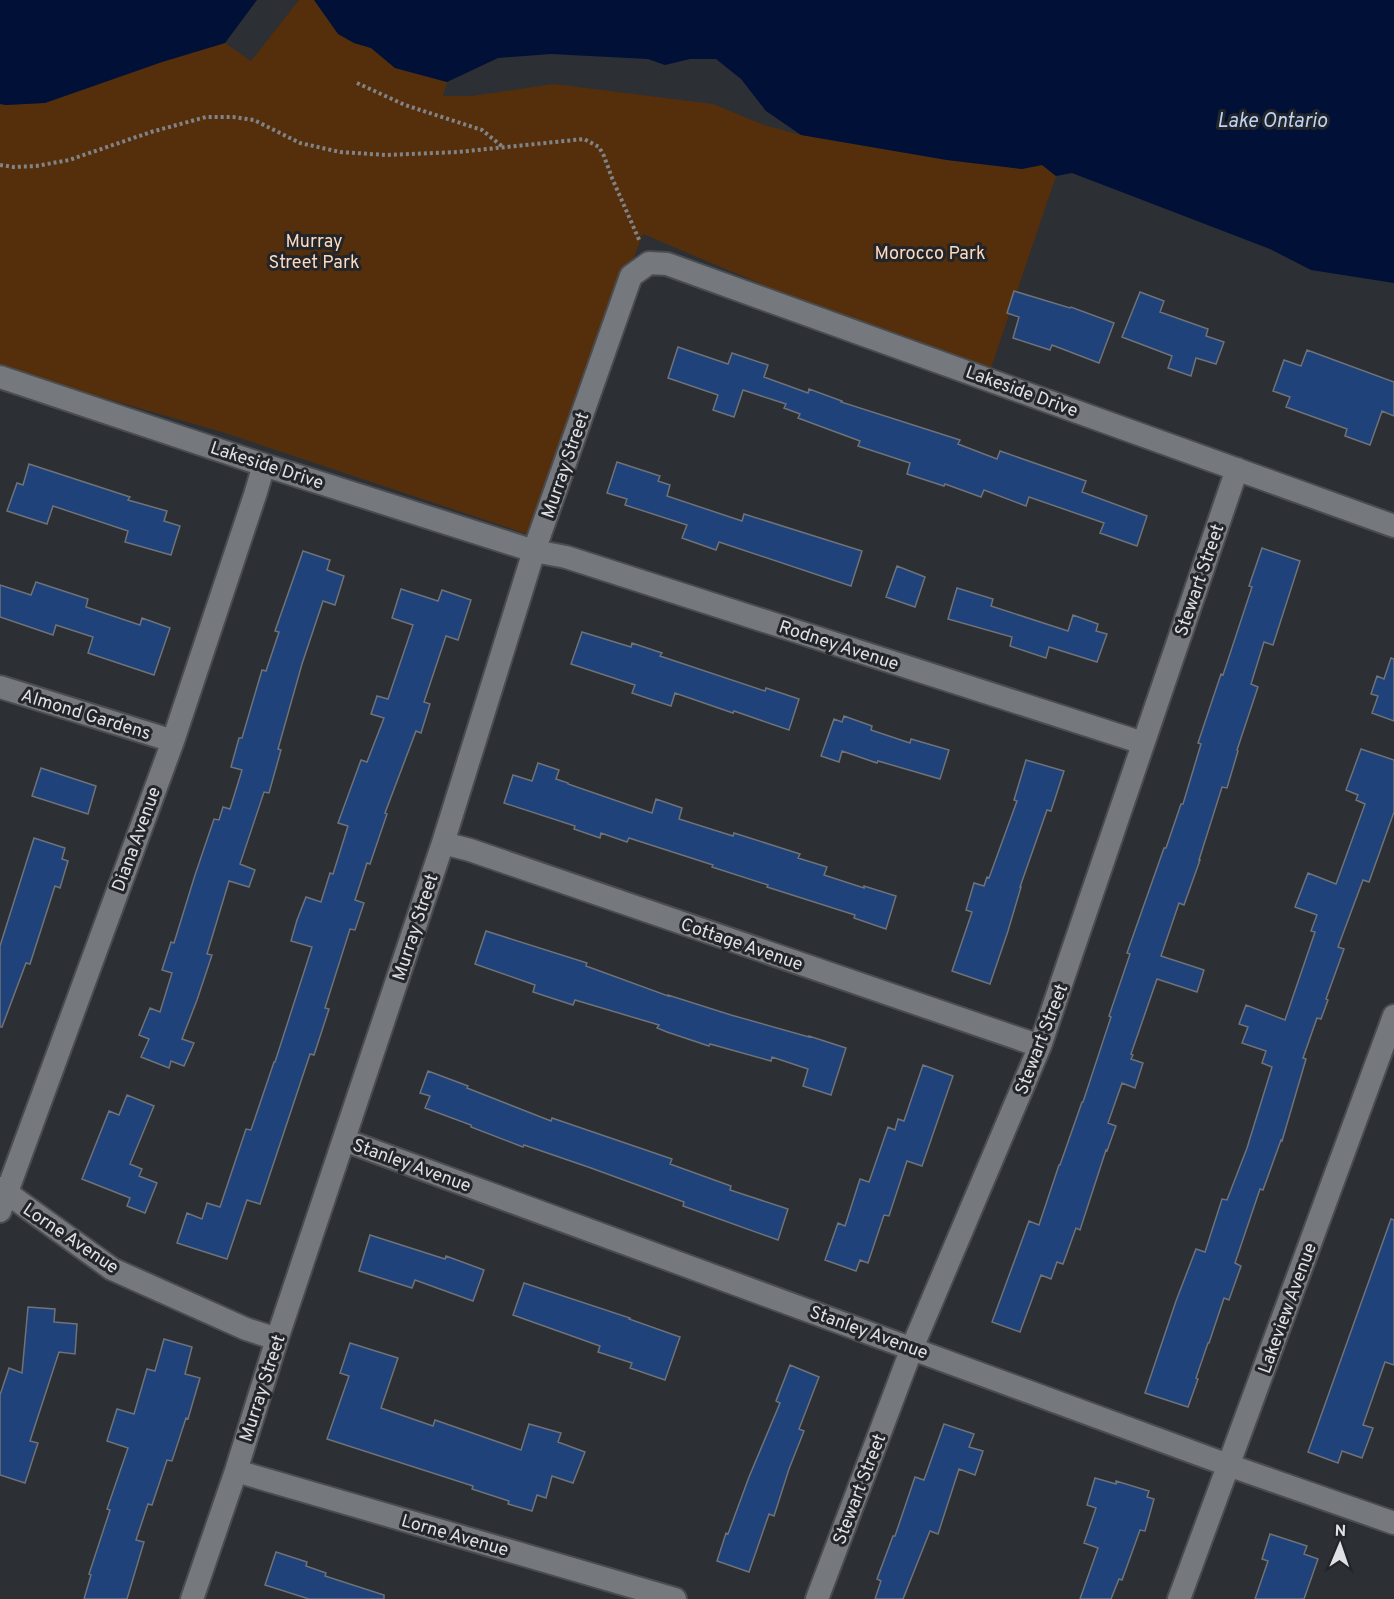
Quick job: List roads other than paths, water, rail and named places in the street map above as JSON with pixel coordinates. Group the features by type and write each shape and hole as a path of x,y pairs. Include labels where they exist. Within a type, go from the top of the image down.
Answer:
{"street":[{"name":"Lakeside Drive","path":"649,263 667,264 1394,526"},
{"name":"Murray Street","path":"192,1599 443,843 534,551 631,276 649,263"},
{"name":"Lakeside Drive","path":"0,377 264,465 534,551"},
{"name":"Diana Avenue","path":"2,1197 173,741 264,465"},
{"name":"Stewart Street","path":"817,1599 912,1348 1040,1046 1237,469"},
{"name":"Rodney Avenue","path":"534,551 566,557 1143,743"},
{"name":"Almond Gardens","path":"0,687 173,741"},
{"name":"Cottage Avenue","path":"443,843 481,854 1040,1046"},
{"name":"Lakeview Avenue","path":"1179,1599 1394,1016"},
{"name":"Stanley Avenue","path":"344,1140 1228,1465 1394,1523"},
{"name":"Lorne Avenue","path":"2,1197 26,1208 112,1269 246,1329 277,1339"},
{"name":"Lorne Avenue","path":"236,1471 675,1599"}],"water":[{"path":"0,0 257,0 225,43 162,62 45,103 6,105 0,104"},
{"name":"Lake Ontario","path":"314,0 1394,0 1394,283 1311,270 1270,249 1072,173 1056,176 1042,165 1022,169 947,160 801,135 766,111 741,79 716,59 690,59 665,65 648,59 551,54 498,58 447,82 395,68 371,48 354,43 338,34"}],"park label":[{"name":"Murray Street Park","path":"314,251"},
{"name":"Morocco Park","path":"930,253"}]}
